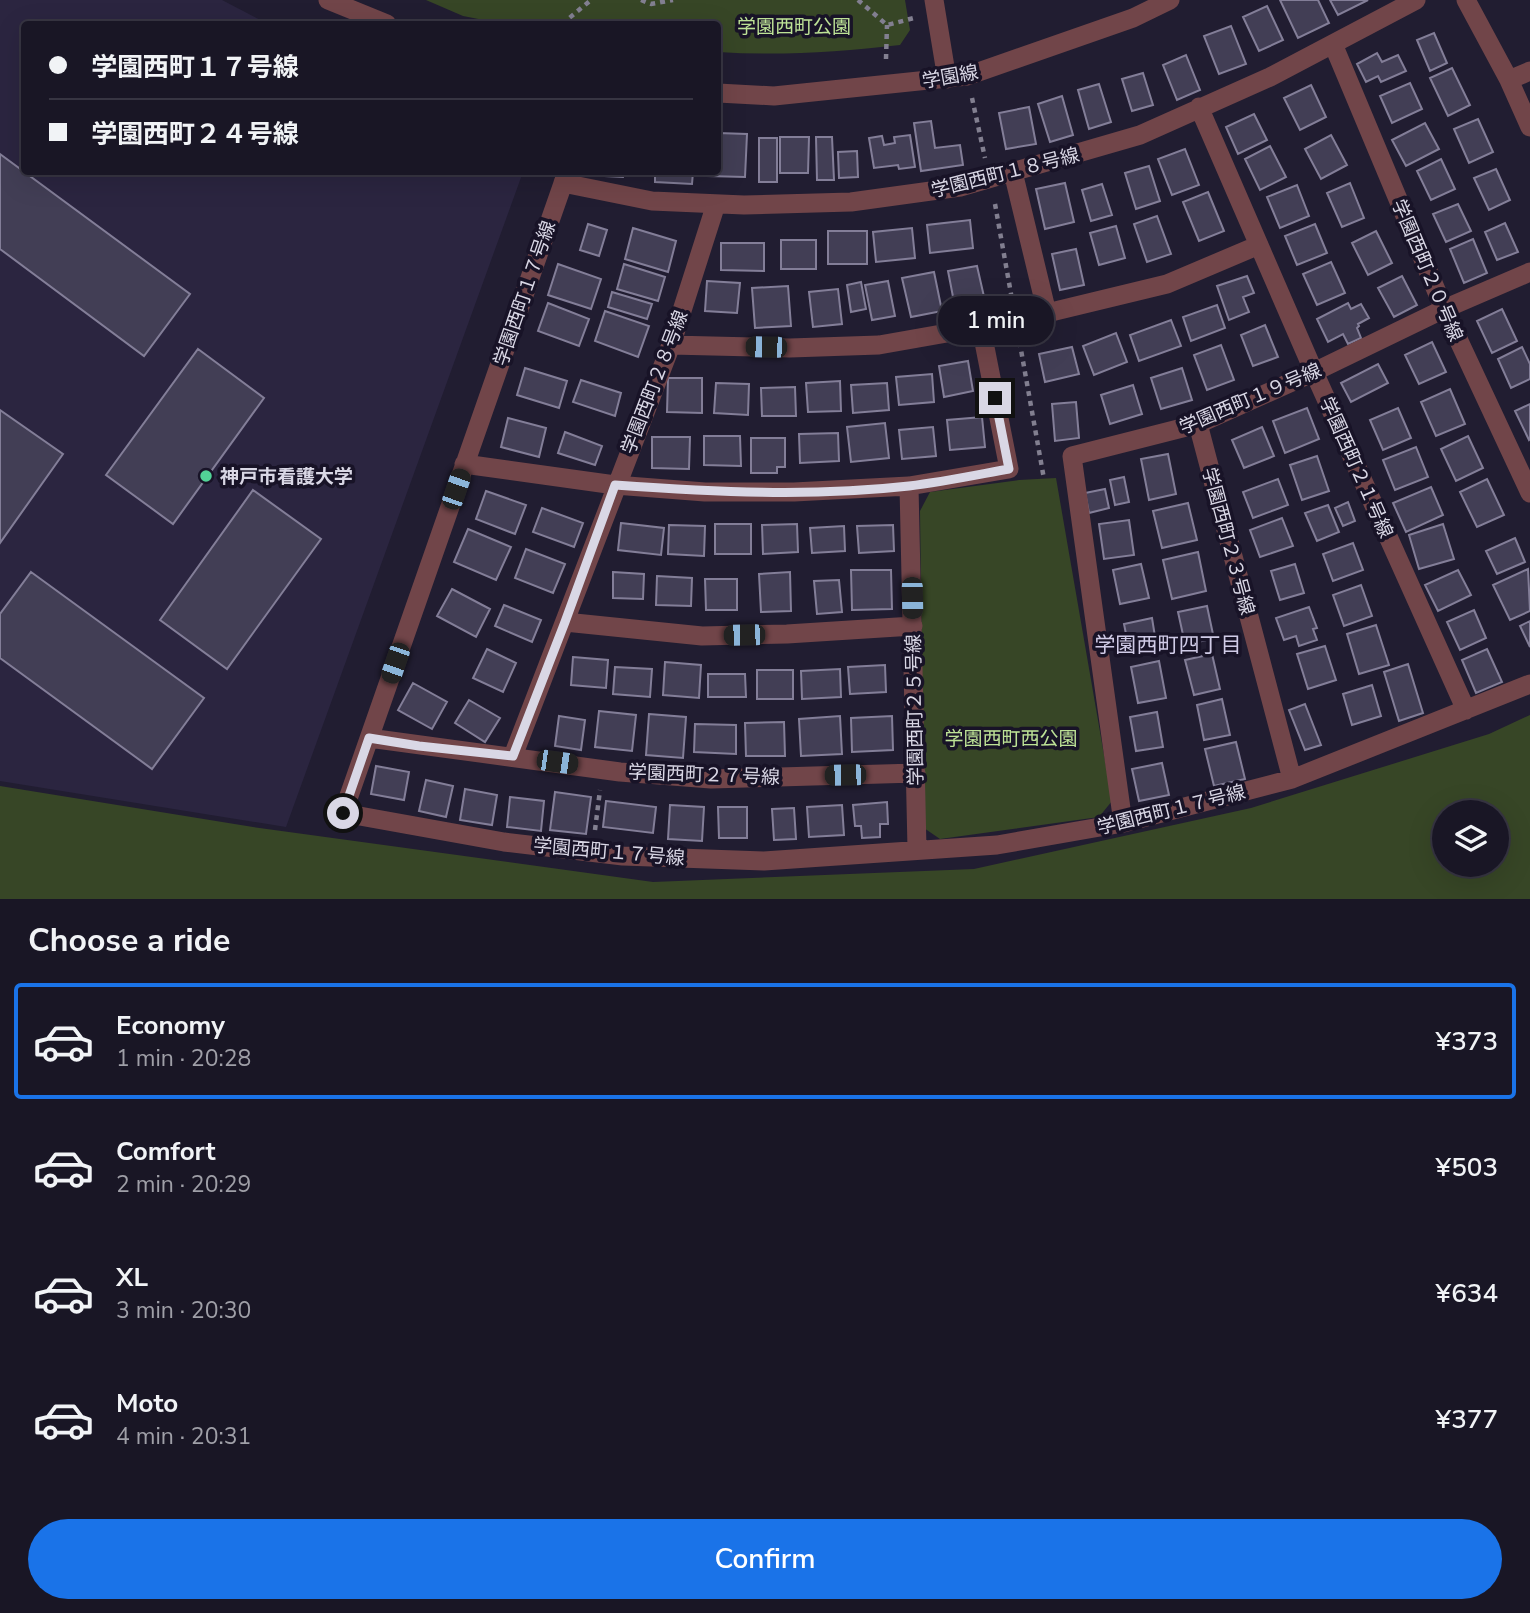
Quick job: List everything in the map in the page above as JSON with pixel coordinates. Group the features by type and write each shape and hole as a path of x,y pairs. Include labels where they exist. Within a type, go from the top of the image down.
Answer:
{"street":[{"path":"328,0 380,21"},
{"path":"934,0 957,78"},
{"name":"学園線","path":"721,93 774,96 957,78 1133,18 1170,0"},
{"name":"学園西町１８号線","path":"565,177 652,201 716,204 852,202 960,187 1140,135 1270,77 1416,0"},
{"path":"1466,0 1509,80 1530,127"},
{"name":"学園西町２０号線","path":"1333,44 1444,309 1530,493"},
{"path":"1509,80 1530,71"},
{"name":"学園西町２１号線","path":"1199,107 1314,372 1466,710"},
{"path":"1013,172 1046,313 1167,284 1259,245"},
{"name":"学園西町１７号線","path":"565,177 343,813 504,842 623,856 764,862 997,845 1122,823 1292,779 1530,684"},
{"name":"学園西町２８号線","path":"513,756 671,345 716,204"},
{"name":"学園西町１９号線","path":"1122,823 1072,456 1198,424 1444,309 1530,272"},
{"path":"464,464 615,485 705,492 794,492 909,486 1009,469 981,327 879,345 790,348 671,345"},
{"name":"学園西町２３号線","path":"1198,424 1292,779"},
{"name":"学園西町２５号線","path":"909,486 917,849"},
{"path":"565,622 702,636 913,626"},
{"name":"学園西町２７号線","path":"369,738 602,769 710,779 916,774"}],"path":[{"path":"566,21 591,0"},
{"path":"641,0 651,4 673,0"},
{"path":"858,0 887,25"},
{"path":"887,25 922,16"},
{"path":"886,59 887,25"},
{"path":"957,78 990,179 1044,479"},
{"path":"592,852 602,769"}],"shaded area":[{"name":"神戸市看護大学","path":"0,0 222,0 262,21 21,21 21,175 522,175 286,827 0,781"}],"green space":[{"name":"学園西町公園","path":"426,0 905,0 910,30 900,45 764,54 721,52 721,21 489,21 463,16"},
{"name":"学園西町西公園","path":"1056,478 1112,801 1099,817 940,839 924,828 920,511 930,492"},
{"path":"1530,715 1530,899 0,899 0,786 253,827 653,882 974,869 1251,808 1489,734"}],"building":[{"path":"1280,0 1318,0 1329,23 1298,38"},
{"path":"1330,0 1368,0 1338,15"},
{"path":"1267,6 1283,40 1259,51 1243,17"},
{"path":"1231,26 1246,64 1219,74 1204,36"},
{"path":"1434,33 1447,63 1430,71 1417,40"},
{"path":"1377,53 1382,62 1398,55 1406,71 1381,82 1378,76 1366,82 1357,64"},
{"path":"1186,55 1200,90 1177,100 1163,65"},
{"path":"1452,68 1470,105 1448,116 1430,78"},
{"path":"1143,73 1153,105 1132,111 1122,79"},
{"path":"1410,83 1422,109 1392,123 1380,96"},
{"path":"1099,84 1111,122 1089,129 1078,90"},
{"path":"1311,85 1326,117 1300,130 1284,98"},
{"path":"1062,96 1073,135 1050,142 1038,104"},
{"path":"1029,107 1036,144 1006,149 999,113"},
{"path":"1254,114 1267,140 1238,154 1226,127"},
{"path":"1478,119 1493,152 1469,163 1454,129"},
{"path":"931,121 935,148 960,145 963,165 921,171 914,123"},
{"path":"1425,123 1439,149 1406,166 1392,140"},
{"path":"721,133 747,134 745,177 708,176 721,175"},
{"path":"910,135 915,167 899,169 898,165 874,168 869,138 882,136 884,145 895,143 894,137"},
{"path":"1331,135 1347,165 1321,179 1305,149"},
{"path":"780,137 809,137 808,173 780,173"},
{"path":"816,137 832,137 834,180 817,180"},
{"path":"759,138 777,138 777,182 759,182"},
{"path":"1270,146 1286,177 1260,190 1245,159"},
{"path":"1185,149 1199,185 1172,195 1158,159"},
{"path":"857,151 858,177 839,178 838,152"},
{"path":"0,154 21,169 21,175 28,175 190,294 144,356 0,249"},
{"path":"1441,159 1455,189 1431,200 1417,171"},
{"path":"1149,166 1160,201 1136,209 1125,173"},
{"path":"1496,169 1510,200 1489,210 1474,178"},
{"path":"655,175 693,175 692,184 655,182"},
{"path":"1065,183 1074,222 1045,229 1036,189"},
{"path":"1350,183 1364,218 1342,227 1327,193"},
{"path":"1102,184 1112,215 1091,221 1082,190"},
{"path":"1297,185 1309,216 1280,228 1267,197"},
{"path":"1208,192 1224,231 1199,241 1183,202"},
{"path":"1458,204 1471,231 1446,242 1433,214"},
{"path":"1157,216 1171,254 1147,262 1134,224"},
{"path":"970,220 973,248 930,253 927,225"},
{"path":"1505,223 1518,252 1497,260 1485,232"},
{"path":"588,224 607,230 599,256 580,250"},
{"path":"1315,224 1327,253 1297,265 1285,236"},
{"path":"1116,226 1125,258 1099,265 1090,233"},
{"path":"633,228 676,241 668,272 625,259"},
{"path":"912,228 915,258 876,262 873,232"},
{"path":"828,231 867,231 867,264 828,264"},
{"path":"1376,231 1392,263 1368,275 1352,243"},
{"path":"1473,239 1487,273 1464,283 1450,249"},
{"path":"781,240 816,240 816,269 781,269"},
{"path":"721,243 764,243 764,271 721,270"},
{"path":"1076,249 1084,285 1060,290 1052,254"},
{"path":"1331,262 1345,293 1317,305 1303,274"},
{"path":"558,264 601,279 591,309 548,295"},
{"path":"624,264 665,277 658,301 617,289"},
{"path":"977,266 985,301 955,307 948,271"},
{"path":"934,272 942,311 911,317 902,278"},
{"path":"1247,276 1254,293 1243,297 1249,312 1229,320 1217,286"},
{"path":"1402,276 1417,305 1394,317 1378,288"},
{"path":"707,281 740,283 737,313 705,311"},
{"path":"888,281 895,316 872,320 865,285"},
{"path":"861,282 866,309 851,312 847,285"},
{"path":"788,286 791,326 755,328 752,288"},
{"path":"838,289 842,324 813,327 809,292"},
{"path":"612,292 652,304 647,319 608,307"},
{"path":"548,303 589,319 579,346 538,331"},
{"path":"1348,303 1351,309 1361,304 1369,318 1358,324 1361,338 1348,344 1343,334 1328,342 1317,319"},
{"path":"1217,305 1225,328 1191,341 1183,317"},
{"path":"1502,309 1517,341 1492,353 1477,321"},
{"path":"605,311 649,326 638,357 595,341"},
{"path":"1171,320 1181,346 1139,361 1130,335"},
{"path":"1265,325 1278,357 1253,366 1241,335"},
{"path":"1116,333 1127,362 1094,375 1083,346"},
{"path":"1432,342 1446,372 1419,384 1405,355"},
{"path":"1221,345 1234,380 1207,390 1194,355"},
{"path":"1072,347 1079,374 1045,382 1039,354"},
{"path":"1522,347 1530,364 1530,379 1511,388 1498,359"},
{"path":"198,349 264,398 173,524 106,475"},
{"path":"968,361 973,391 944,397 939,366"},
{"path":"1378,364 1388,383 1351,402 1341,383"},
{"path":"525,368 567,381 559,408 517,395"},
{"path":"1182,368 1192,400 1161,409 1151,378"},
{"path":"932,374 934,402 899,405 896,377"},
{"path":"668,378 702,378 702,413 667,412"},
{"path":"581,380 621,393 615,416 573,402"},
{"path":"840,381 841,411 808,412 806,383"},
{"path":"716,383 749,384 748,415 714,413"},
{"path":"887,383 889,410 853,413 851,385"},
{"path":"1133,385 1142,414 1110,424 1101,395"},
{"path":"795,387 796,416 762,416 761,388"},
{"path":"1450,389 1465,424 1436,436 1421,402"},
{"path":"1076,402 1079,438 1055,441 1052,404"},
{"path":"1530,404 1530,439 1529,440 1515,411"},
{"path":"1307,408 1319,439 1285,453 1273,421"},
{"path":"1398,408 1411,438 1383,450 1370,420"},
{"path":"0,410 63,454 0,543"},
{"path":"982,417 985,447 950,450 947,420"},
{"path":"508,418 546,428 539,457 501,447"},
{"path":"885,423 889,458 851,462 847,427"},
{"path":"933,427 936,456 902,459 899,430"},
{"path":"1262,427 1274,456 1244,468 1232,440"},
{"path":"565,432 602,446 595,465 558,453"},
{"path":"838,433 839,461 800,463 799,434"},
{"path":"704,436 740,436 741,466 704,465"},
{"path":"1468,436 1483,468 1456,481 1441,449"},
{"path":"652,437 690,437 689,469 652,468"},
{"path":"751,438 785,438 785,467 777,467 777,473 751,473"},
{"path":"1416,447 1428,477 1395,490 1383,460"},
{"path":"1168,454 1176,494 1149,500 1141,459"},
{"path":"1317,456 1329,491 1302,500 1290,465"},
{"path":"1124,477 1129,502 1115,505 1110,480"},
{"path":"1278,479 1288,505 1253,518 1243,492"},
{"path":"1487,479 1504,515 1477,527 1460,492"},
{"path":"1431,487 1443,515 1406,532 1393,503"},
{"path":"1105,489 1109,508 1089,513 1085,493"},
{"path":"253,490 321,539 227,669 160,620"},
{"path":"486,491 526,505 515,534 476,519"},
{"path":"1348,502 1355,521 1343,526 1335,508"},
{"path":"1188,503 1197,540 1162,548 1153,511"},
{"path":"1328,505 1339,532 1317,541 1305,513"},
{"path":"542,508 583,523 574,547 533,532"},
{"path":"1282,518 1293,546 1260,557 1250,530"},
{"path":"1129,520 1134,555 1104,559 1099,524"},
{"path":"621,523 664,528 661,555 618,550"},
{"path":"715,524 751,524 751,554 715,554"},
{"path":"797,524 798,552 763,554 762,525"},
{"path":"1443,524 1454,559 1419,569 1409,535"},
{"path":"669,525 705,526 704,556 668,554"},
{"path":"893,525 894,551 859,553 857,526"},
{"path":"844,526 845,551 812,553 810,528"},
{"path":"468,529 511,547 496,580 454,562"},
{"path":"1515,538 1525,562 1497,574 1486,551"},
{"path":"1353,543 1363,570 1333,581 1323,554"},
{"path":"526,549 565,564 553,593 515,578"},
{"path":"1198,552 1206,591 1172,599 1163,560"},
{"path":"1141,564 1149,598 1120,604 1113,570"},
{"path":"1295,564 1304,593 1280,600 1271,571"},
{"path":"1528,569 1530,611 1510,620 1493,585"},
{"path":"851,570 891,570 892,609 852,610"},
{"path":"1458,570 1471,595 1438,611 1425,585"},
{"path":"31,572 204,698 152,769 0,658 0,614"},
{"path":"613,572 644,574 643,599 613,598"},
{"path":"790,572 791,611 761,612 759,574"},
{"path":"657,576 692,578 691,606 656,605"},
{"path":"705,579 737,579 737,610 706,610"},
{"path":"839,580 842,612 817,614 814,581"},
{"path":"1361,585 1372,616 1344,626 1333,595"},
{"path":"452,589 490,609 476,637 437,616"},
{"path":"504,605 541,620 532,642 495,626"},
{"path":"1207,606 1214,639 1185,644 1178,612"},
{"path":"1309,607 1317,628 1313,629 1317,640 1299,646 1296,636 1284,640 1276,618"},
{"path":"1474,610 1486,638 1460,650 1447,622"},
{"path":"1152,618 1157,649 1130,654 1124,624"},
{"path":"1530,621 1530,647 1520,626"},
{"path":"1376,625 1389,665 1359,674 1347,634"},
{"path":"1325,646 1336,680 1308,689 1297,654"},
{"path":"487,649 516,663 503,692 473,678"},
{"path":"1487,649 1502,682 1476,693 1462,660"},
{"path":"1212,654 1220,689 1194,695 1185,660"},
{"path":"573,657 608,660 606,688 571,685"},
{"path":"1159,661 1166,698 1138,703 1131,667"},
{"path":"665,662 701,665 699,698 663,695"},
{"path":"1408,664 1423,713 1399,721 1384,672"},
{"path":"885,665 886,692 850,694 848,667"},
{"path":"615,667 652,669 650,697 613,694"},
{"path":"840,669 841,697 802,699 801,671"},
{"path":"757,670 793,670 793,699 757,699"},
{"path":"708,674 745,674 746,697 708,697"},
{"path":"413,683 447,702 432,729 398,710"},
{"path":"1372,685 1381,716 1352,725 1343,694"},
{"path":"1222,699 1230,735 1204,740 1197,705"},
{"path":"469,700 500,718 485,742 455,723"},
{"path":"1305,704 1321,745 1305,750 1289,710"},
{"path":"599,711 636,715 632,751 595,747"},
{"path":"1157,712 1163,747 1136,751 1130,717"},
{"path":"649,714 686,717 683,758 646,755"},
{"path":"559,716 585,720 581,750 555,746"},
{"path":"840,716 842,754 801,756 799,719"},
{"path":"892,716 893,750 852,752 851,718"},
{"path":"784,722 785,756 746,756 745,723"},
{"path":"695,724 736,725 736,754 694,752"},
{"path":"1236,742 1245,779 1214,786 1205,749"},
{"path":"1162,763 1169,795 1139,801 1132,769"},
{"path":"376,766 409,772 404,800 371,794"},
{"path":"426,780 453,786 446,817 419,811"},
{"path":"465,789 497,795 492,825 460,820"},
{"path":"555,792 591,797 586,834 550,830"},
{"path":"510,797 544,801 541,831 507,827"},
{"path":"606,801 656,807 653,833 603,827"},
{"path":"887,802 888,824 880,824 880,837 862,838 861,826 855,826 853,805"},
{"path":"670,805 704,807 702,841 668,839"},
{"path":"842,805 844,835 809,837 807,807"},
{"path":"718,807 747,807 747,838 719,838"},
{"path":"794,808 796,839 774,840 772,809"}],"place":[{"name":"神戸市看護大学","path":"206,476"}],"district":[{"name":"学園西町四丁目","path":"1168,645"}],"route":[{"path":"343,813 369,738 513,756 615,485 705,492 794,492 909,486 1009,469 995,398"}]}
